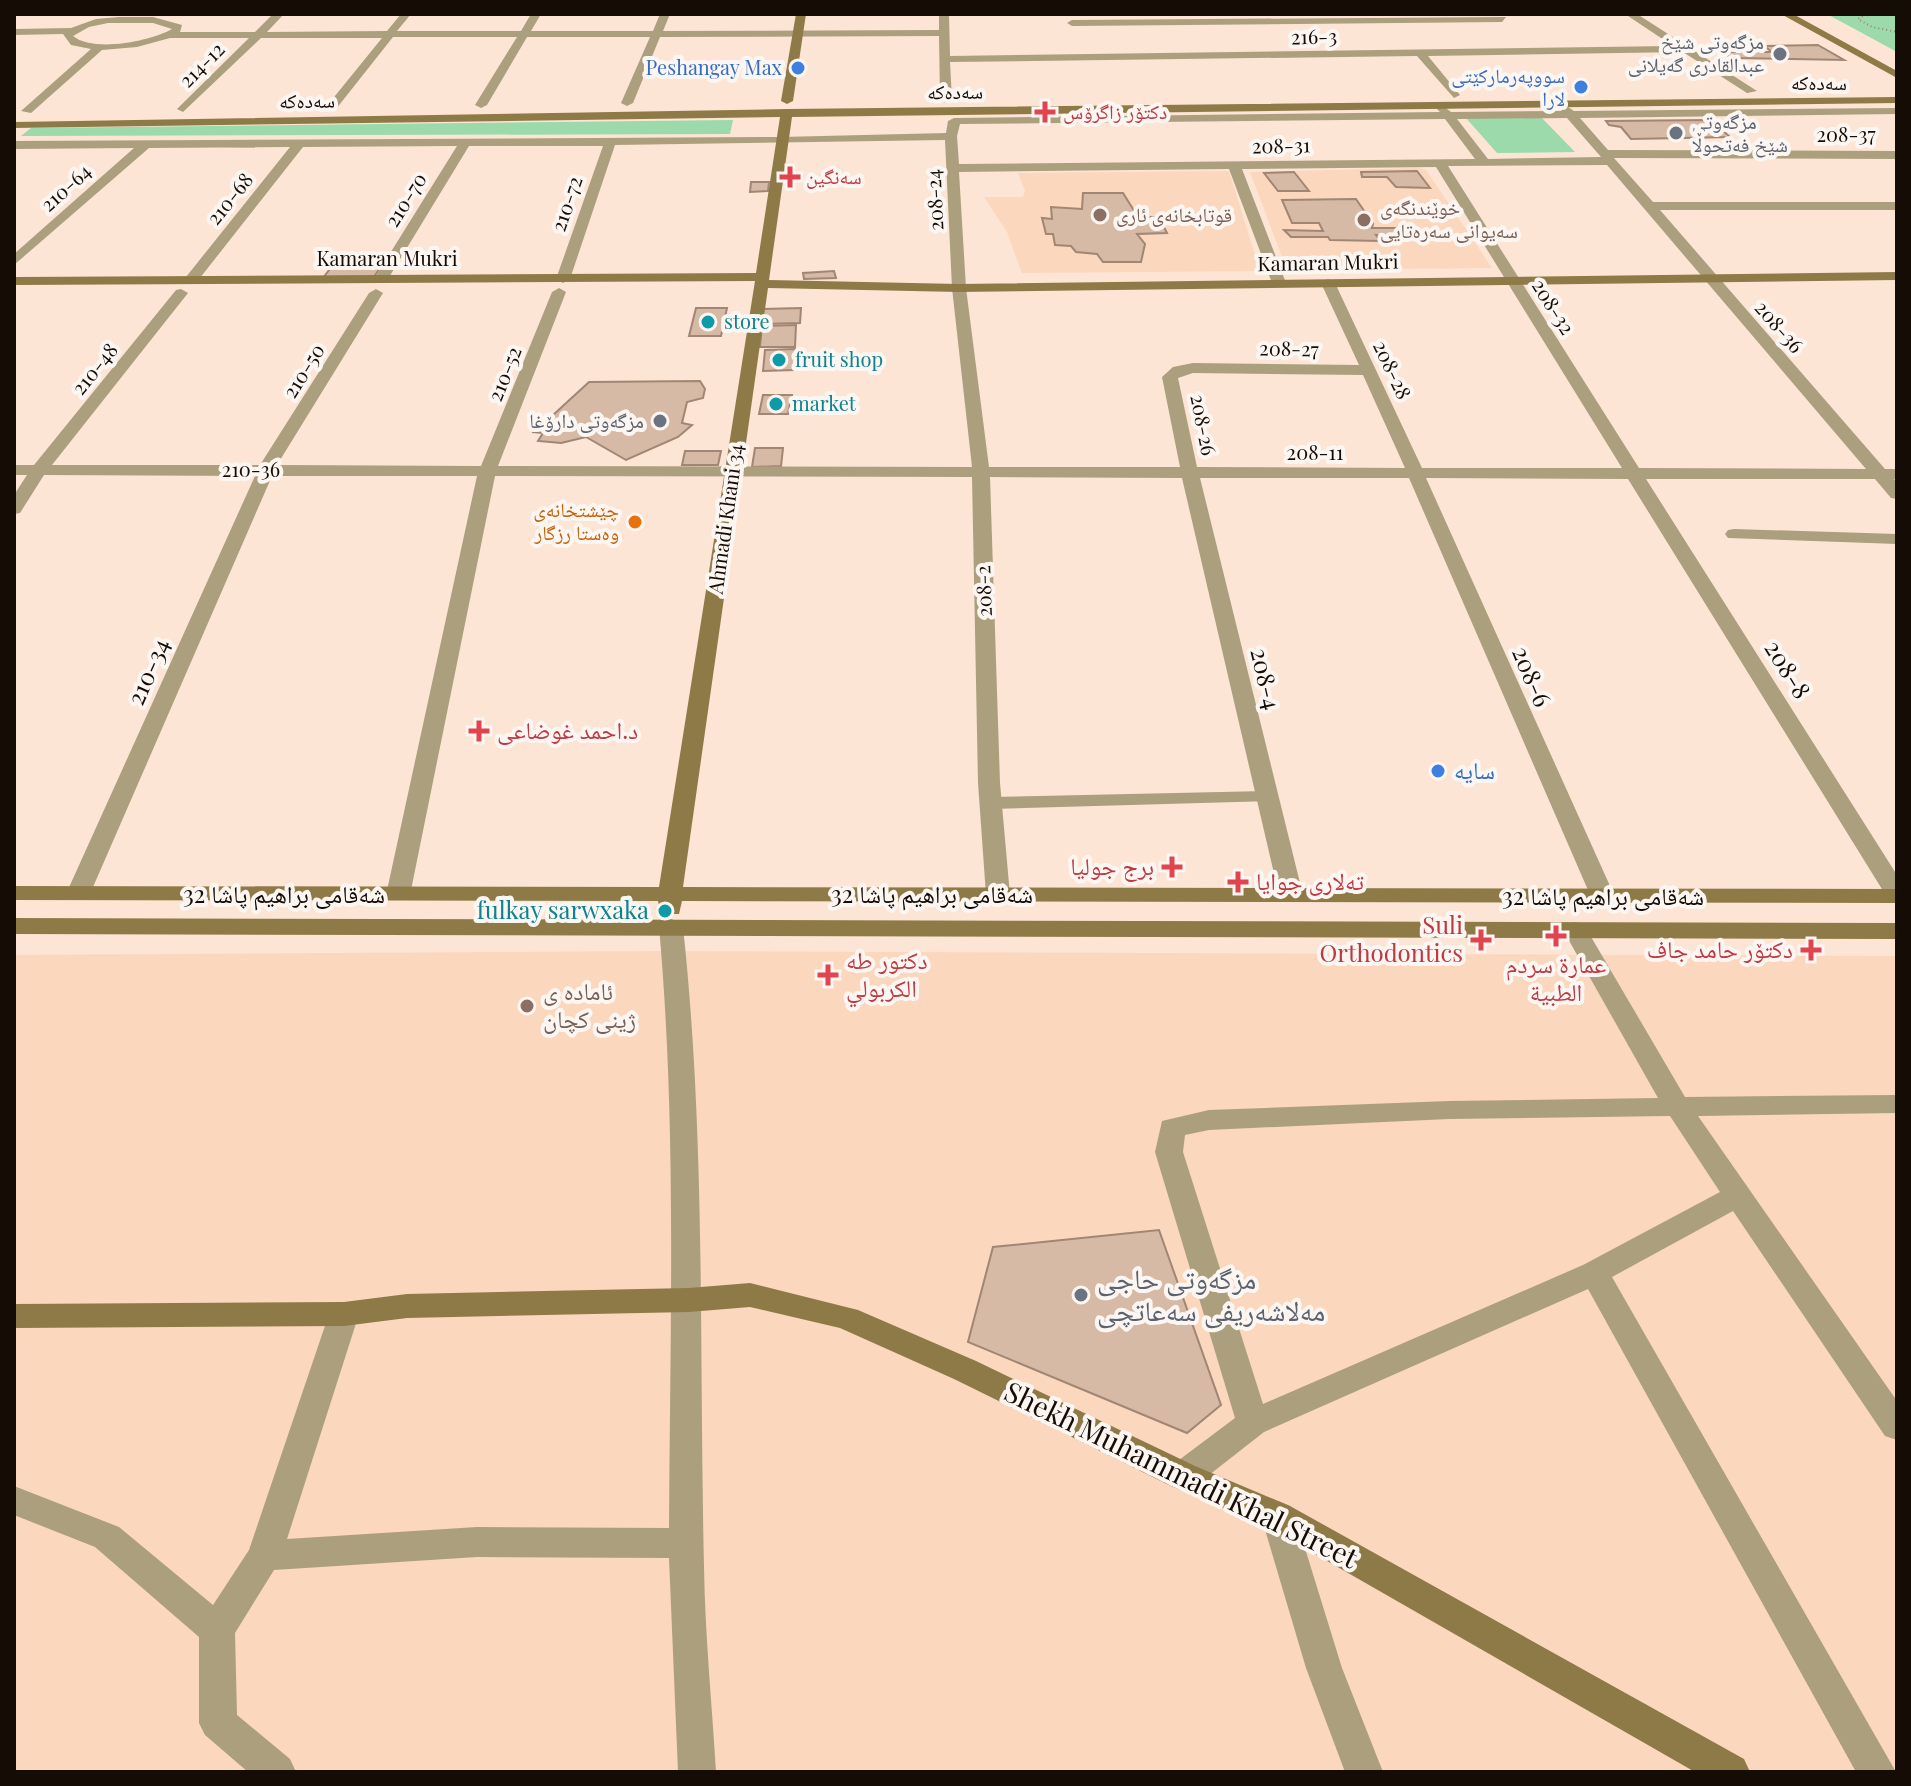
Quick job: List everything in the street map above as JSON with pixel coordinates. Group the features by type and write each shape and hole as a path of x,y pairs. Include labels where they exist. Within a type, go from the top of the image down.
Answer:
{"main road":[{"name":"Ahmadi Khani 34","path":"671,927 670,895 801,14"},
{"path":"1786,14 1897,75"},
{"name":"سەدەکە","path":"1301,101 1454,95 1897,89"},
{"name":"سەدەکە","path":"14,125 428,118 946,100 1438,103 1897,100"},
{"name":"سەدەکە","path":"317,107 627,103 955,116 1250,101"},
{"path":"428,118 409,112 436,106"},
{"path":"341,119 370,111 351,107"},
{"path":"169,109 198,109"},
{"path":"14,111 41,111"},
{"name":"Kamaran Mukri","path":"14,293 263,286 760,284 959,288 1895,277"},
{"name":"Kamaran Mukri","path":"14,281 186,287"},
{"name":"شەقامی براهیم پاشا 32","path":"14,893 1897,895"},
{"name":"شەقامی براهیم پاشا 32","path":"14,926 1897,931"},
{"name":"Shekh Muhammadi Khal Street","path":"14,1316 344,1314 407,1306 689,1300 750,1295 847,1318 965,1370 1183,1476 1278,1516 1731,1772"}],"street":[{"name":"214-12","path":"183,109 279,14"},
{"path":"332,107 406,14"},
{"path":"481,105 536,14"},
{"path":"627,103 665,14"},
{"path":"944,14 946,100"},
{"path":"1630,14 1751,91"},
{"path":"1074,35 1499,16 1512,27"},
{"path":"14,32 71,31 92,24 140,17 174,24 178,27 170,35"},
{"path":"1466,19 1477,30"},
{"path":"71,31 68,40 101,46 132,44 170,35 946,33"},
{"name":"216-3","path":"945,59 1074,35 1421,54 1683,49"},
{"path":"1521,35 1541,52"},
{"path":"1487,41 1498,53"},
{"path":"27,111 101,46"},
{"path":"1421,54 1454,95"},
{"name":"208-36","path":"1560,102 1709,278 1889,474 1897,494"},
{"path":"1438,103 1484,162"},
{"path":"955,116 1448,116 1897,111"},
{"name":"208-24","path":"955,116 951,136 959,288"},
{"path":"14,145 781,141 951,136"},
{"name":"210-72","path":"561,285 610,142"},
{"name":"210-68","path":"186,287 300,143"},
{"name":"210-70","path":"378,286 465,143"},
{"name":"210-64","path":"14,261 145,145"},
{"name":"208-37","path":"1606,158 1897,155"},
{"name":"208-31","path":"954,168 1235,167 1606,158"},
{"name":"208-32","path":"1439,162 1632,473"},
{"path":"1235,167 1279,283"},
{"path":"1649,206 1897,206"},
{"name":"208-28","path":"1328,283 1417,475"},
{"name":"210-52","path":"487,471 561,285"},
{"name":"210-50","path":"266,470 378,286"},
{"name":"210-48","path":"14,509 39,470 186,287"},
{"name":"208-2","path":"959,288 981,473 990,803 998,895"},
{"name":"208-27","path":"1207,368 1370,370"},
{"name":"208-26","path":"1190,474 1170,377 1179,370 1207,368"},
{"name":"210-36","path":"14,470 733,472"},
{"name":"210-34","path":"78,894 266,470"},
{"path":"398,895 487,471"},
{"name":"208-11","path":"733,472 1889,474"},
{"name":"208-8","path":"1632,473 1897,895"},
{"name":"208-4","path":"1190,474 1291,895"},
{"name":"208-6","path":"1417,475 1546,777 1603,897"},
{"path":"1734,534 1897,539"},
{"path":"671,927 687,1100 689,1300 686,1543 697,1772"},
{"path":"1575,930 1676,1105 1740,1194 1897,1427"},
{"path":"1253,1423 1169,1152 1172,1128 1209,1120 1449,1110 1897,1104"},
{"path":"1183,1476 1253,1423 1594,1273 1740,1194"},
{"path":"1594,1273 1877,1772"},
{"path":"277,1772 218,1723 217,1630 264,1556 344,1314"},
{"path":"14,1500 107,1537 217,1630"},
{"path":"1278,1516 1324,1668 1364,1772"},
{"path":"264,1556 477,1542 686,1543"}],"lane":[{"path":"990,803 1266,797"}],"path":[{"path":"1866,14 1858,19 1872,27 1897,32"}],"shaded area":[{"name":"خوێندنگەی سەیوانی سەرەتایی","path":"1426,170 1492,268 1287,270 1250,172"},
{"path":"1229,171 1260,271 1022,273 1007,232 984,197 1023,197 1025,191 1018,173"},
{"path":"668,951 1897,956 1897,1772 14,1772 14,955"}],"green space":[{"path":"1827,14 1897,14 1897,52"},
{"path":"1539,115 1575,152 1497,153 1465,117"},
{"path":"733,120 730,134 21,136 31,128"}],"building":[{"name":"مزگەوتی شێخ عبدالقادری گەیلانی","path":"1818,45 1844,60 1732,58 1722,52 1772,52 1764,46"},
{"name":"مزگەوتی شێخ فەتحوڵا","path":"1711,120 1730,137 1631,139 1621,127 1609,125 1606,121"},
{"path":"1417,171 1430,188 1396,187 1387,177 1362,177 1361,172"},
{"path":"1294,172 1309,191 1278,191 1264,173"},
{"path":"751,182 769,182 768,191 750,192"},
{"path":"1083,193 1123,193 1138,217 1159,217 1167,233 1137,234 1145,244 1141,262 1103,262 1097,254 1076,252 1071,246 1055,245 1053,234 1046,234 1042,218 1052,219 1051,207 1082,209"},
{"path":"1356,199 1373,224 1372,228 1399,228 1402,237 1376,235 1380,241 1330,240 1328,237 1291,237 1284,230 1323,231 1319,223 1292,223 1282,200"},
{"path":"336,261 385,261 373,278 323,278"},
{"name":"store","path":"834,271 836,278 804,279 803,273"},
{"name":"store","path":"696,308 727,308 721,336 689,336"},
{"path":"801,308 800,323 759,324 761,309"},
{"path":"796,325 795,347 760,347 762,326"},
{"name":"fruit shop","path":"795,349 794,370 763,371 765,350"},
{"path":"700,381 705,389 703,398 687,402 682,423 692,425 678,437 626,460 586,437 561,443 538,441 543,433 533,432 537,417 552,416 589,382"},
{"name":"market","path":"763,395 792,395 788,414 759,414"},
{"path":"755,448 783,448 781,466 752,467"},
{"path":"685,451 721,451 718,465 682,465"},
{"name":"مزگەوتی حاجی مەلاشەریفی سەعاتچی","path":"1159,1230 1221,1405 1187,1433 968,1342 993,1247"}],"place":[{"name":"مزگەوتی شێخ عبدالقادری گەیلانی","path":"1780,54"},
{"name":"Peshangay Max","path":"798,68"},
{"name":"سووپەرمارکێتی لارا","path":"1581,87"},
{"name":"دکتۆر زاگرۆس","path":"1045,112"},
{"name":"مزگەوتی شێخ فەتحوڵا","path":"1676,133"},
{"name":"سەنگین","path":"790,177"},
{"name":"قوتابخانەی ئاری","path":"1100,215"},
{"name":"خوێندنگەی سەیوانی سەرەتایی","path":"1364,220"},
{"name":"store","path":"708,322"},
{"name":"fruit shop","path":"779,360"},
{"name":"market","path":"776,404"},
{"name":"مزگەوتی دارۆغا","path":"660,421"},
{"name":"چێشتخانەی وەستا رزگار","path":"635,522"},
{"name":"د.احمد غوضاعی","path":"479,731"},
{"name":"سایە","path":"1438,771"},
{"name":"برج جوليا","path":"1172,867"},
{"name":"تەلاری جوایا","path":"1238,882"},
{"name":"fulkay sarwxaka","path":"665,911"},
{"name":"عمارة سردم الطبية","path":"1556,936"},
{"name":"Suli Orthodontics","path":"1481,940"},
{"name":"دکتۆر حامد جاف","path":"1811,950"},
{"name":"دكتور طه الكربولي","path":"828,975"},
{"name":"ئاماده ى ژينى كچان","path":"527,1006"},
{"name":"مزگەوتی حاجی مەلاشەریفی سەعاتچی","path":"1081,1295"}]}
